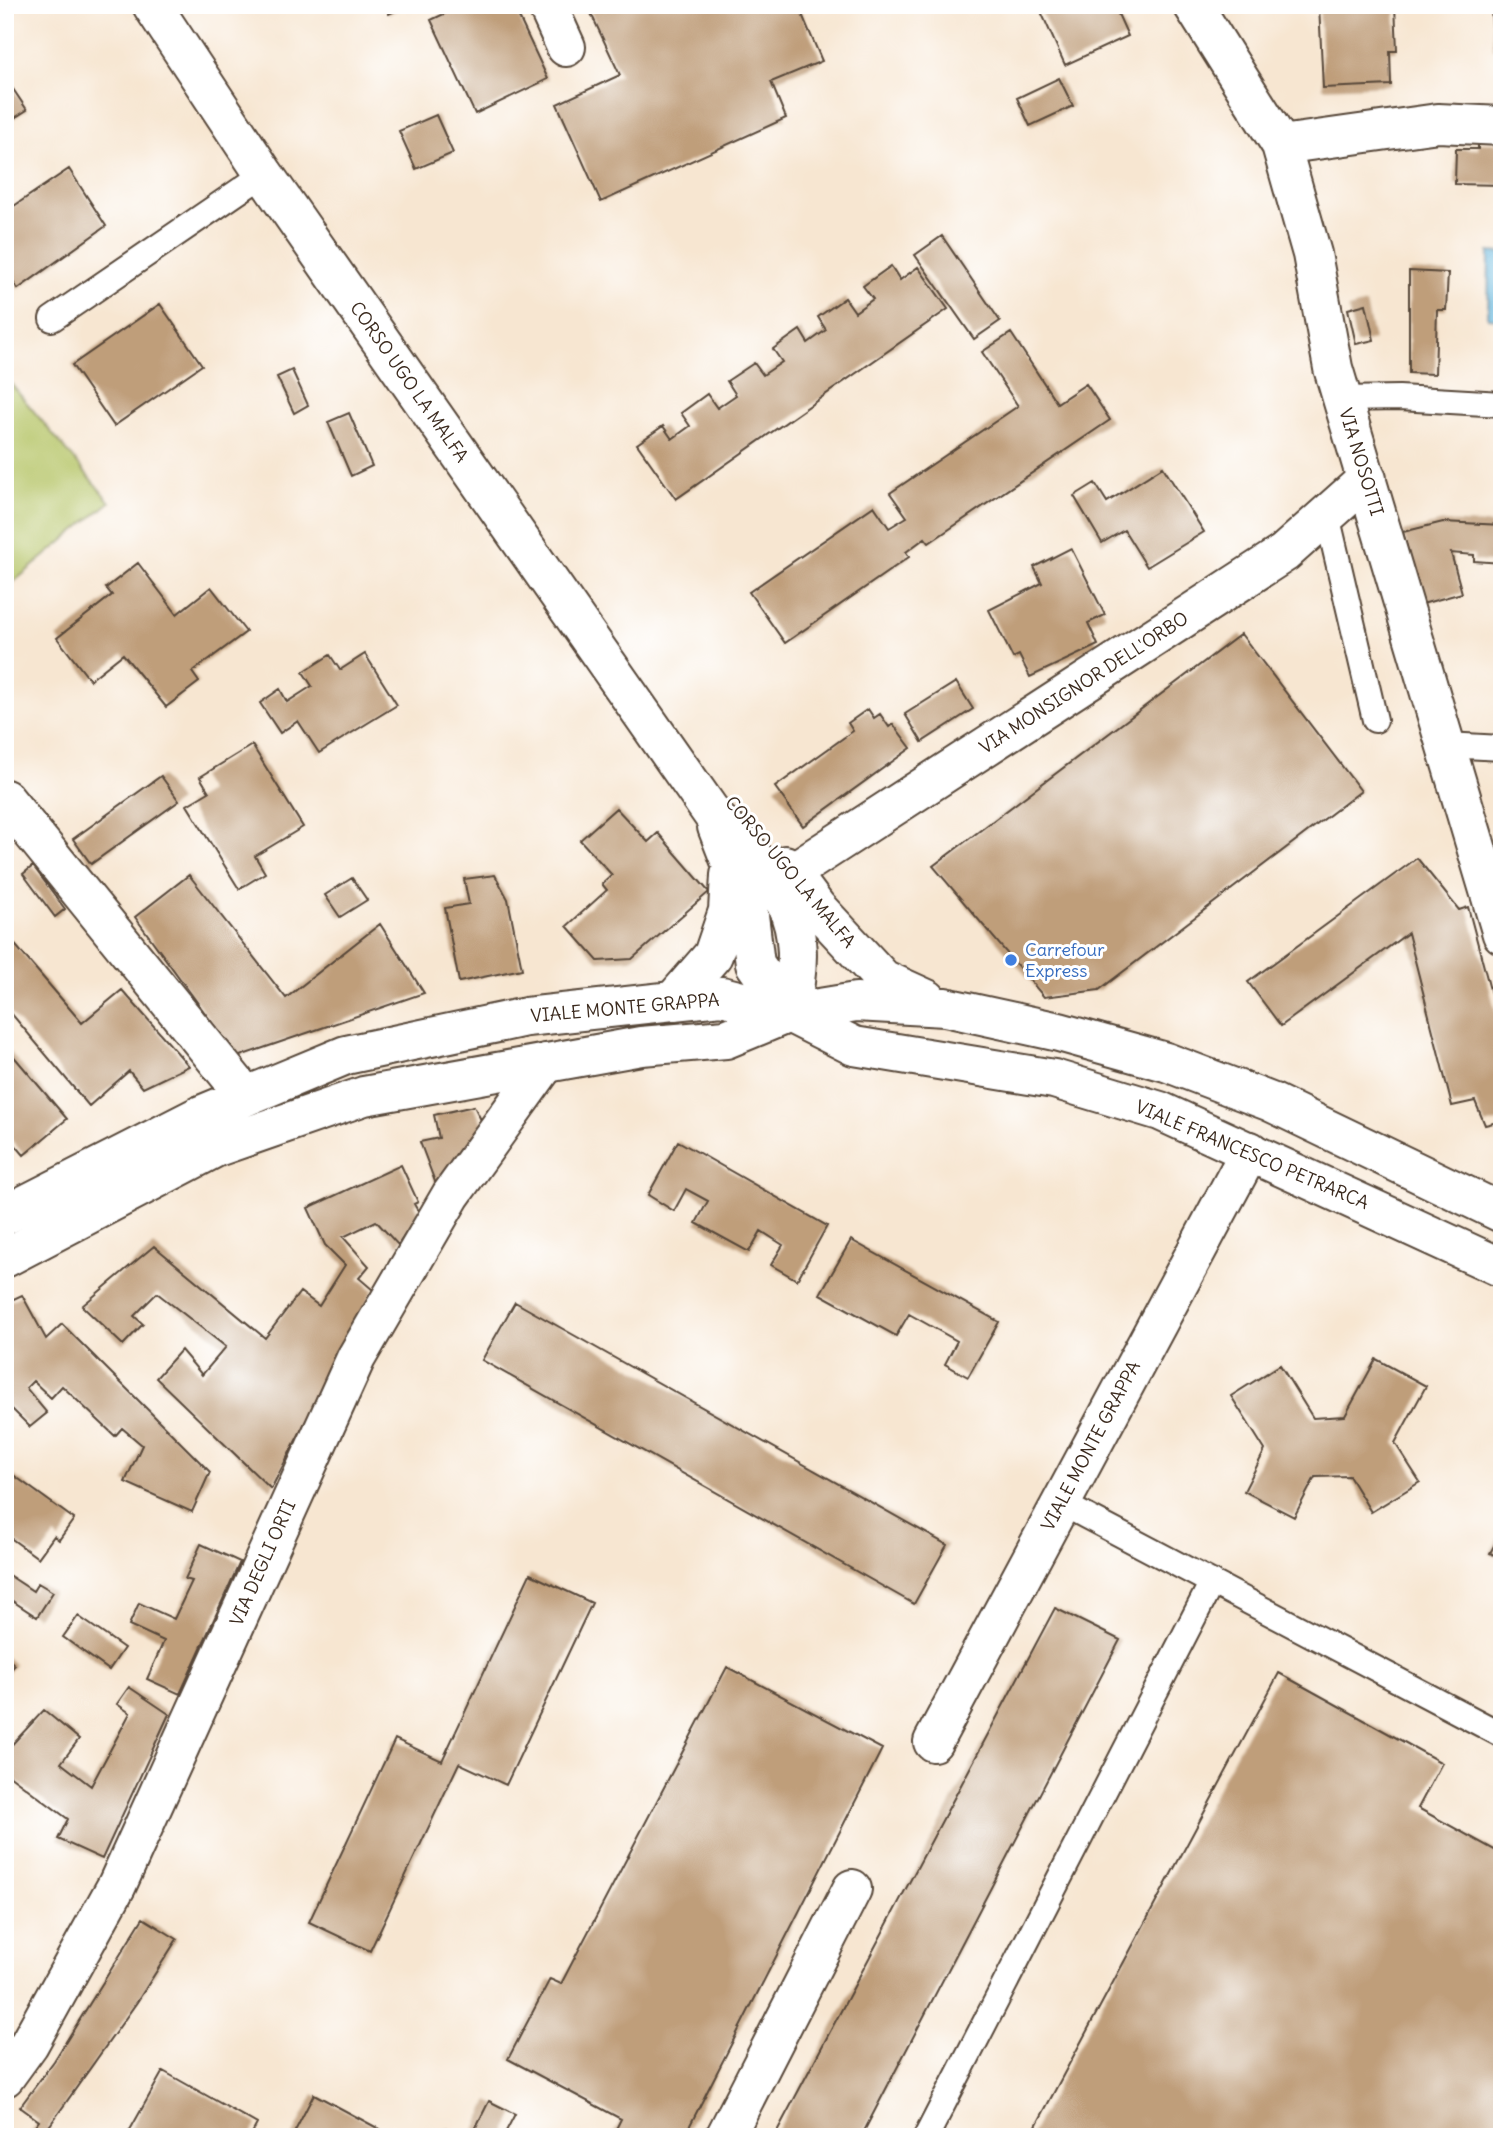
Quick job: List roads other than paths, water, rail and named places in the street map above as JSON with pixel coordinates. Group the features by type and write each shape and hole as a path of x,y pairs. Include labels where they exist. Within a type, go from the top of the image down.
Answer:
{"street":[{"name":"CORSO UGO LA MALFA","path":"152,5 264,174 715,818 765,868 798,935 799,974 789,1013"},
{"path":"547,5 566,47"},
{"name":"VIA NOSOTTI","path":"1193,5 1281,145 1312,254 1332,368 1499,919"},
{"path":"1281,145 1437,123 1502,126"},
{"name":"VIA MONSIGNOR DELL'ORBO","path":"791,873 1284,553 1367,479"},
{"name":"CORSO UGO LA MALFA","path":"671,755 713,782 761,832 817,908 883,979 945,1007"},
{"path":"5,799 246,1096"},
{"name":"CORSO UGO LA MALFA","path":"715,818 748,907 755,964 789,1013"},
{"name":"CORSO UGO LA MALFA","path":"673,1001 713,956 728,911 731,866"},
{"name":"VIALE MONTE GRAPPA","path":"5,1215 201,1115 346,1055 526,1017 722,996 789,1013"},
{"path":"5,1258 217,1147 364,1096 641,1046 726,1039 789,1013 856,1002 945,1007 1059,1032 1166,1062 1271,1102 1502,1213"},
{"name":"VIALE FRANCESCO PETRARCA","path":"789,1013 854,1046 1054,1079 1160,1111 1502,1268"},
{"name":"VIA DEGLI ORTI","path":"5,2077 29,2044 117,1885 356,1358 451,1195 546,1063"},
{"name":"VIALE MONTE GRAPPA","path":"933,1742 1250,1151"},
{"path":"725,2137 852,1889"}],"lane":[{"path":"52,319 264,174"},
{"path":"1342,399 1399,398 1502,404"},
{"path":"1327,516 1375,720"},
{"path":"1446,746 1502,748"},
{"path":"1061,1503 1502,1735"},
{"path":"926,2137 1212,1583"}],"water":[{"path":"1489,252 1502,253 1502,319 1488,318"}],"place":[{"name":"Carrefour Express","path":"1011,960"}]}
